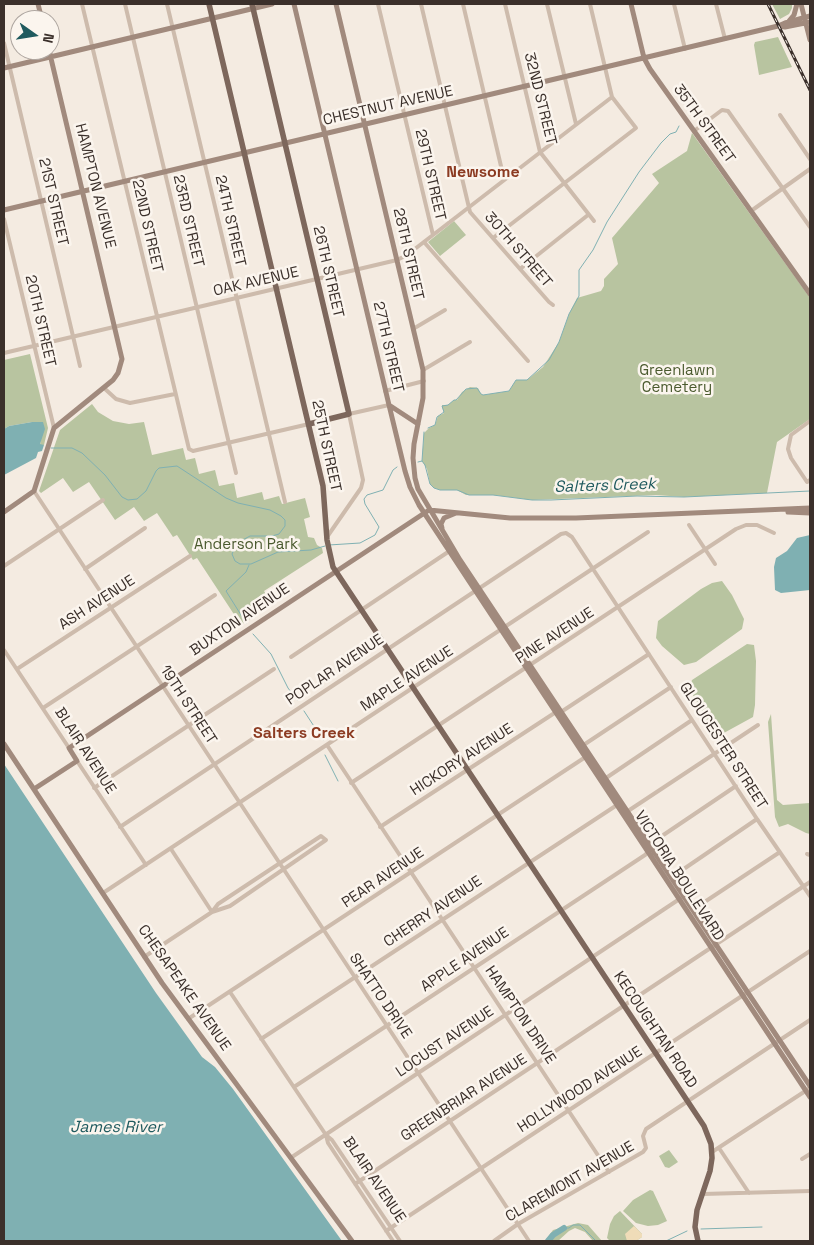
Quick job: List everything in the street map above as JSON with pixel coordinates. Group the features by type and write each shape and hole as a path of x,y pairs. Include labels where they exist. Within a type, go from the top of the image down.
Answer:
{"main road":[{"name":"25TH STREET","path":"209,4 323,486 328,550 336,571 519,847"},
{"path":"60,54 212,18 252,6 272,4"},
{"name":"27TH STREET","path":"294,4 408,481 528,667"},
{"name":"28TH STREET","path":"336,4 423,370 423,398 414,444 413,470 427,511"},
{"name":"35TH STREET","path":"631,4 644,58 650,69 810,294"},
{"path":"788,22 794,15 797,4"},
{"path":"802,4 808,20 810,40"},
{"name":"26TH STREET","path":"252,6 349,414"},
{"name":"CHESTNUT AVENUE","path":"778,26 785,27 808,20"},
{"name":"CHESTNUT AVENUE","path":"4,210 685,49 788,22 808,20"},
{"path":"6,67 34,60"},
{"name":"HAMPTON AVENUE","path":"51,60 116,327"},
{"path":"4,512 34,491 54,428 116,377 121,364 122,354 116,327"},
{"path":"389,405 418,424"},
{"path":"309,424 349,414"},
{"path":"427,511 510,518 576,518 810,508"},
{"name":"27TH STREET","path":"427,511 443,531 451,550"},
{"name":"BUXTON AVENUE","path":"69,748 427,511"},
{"path":"767,511 810,513"},
{"path":"443,531 442,520 447,516 457,513"},
{"name":"VICTORIA BOULEVARD","path":"528,667 588,755 617,805 711,948 775,1043 809,1088"},
{"name":"CHESAPEAKE AVENUE","path":"4,744 144,957 352,1241"},
{"name":"BLAIR AVENUE","path":"69,748 78,761"},
{"name":"VICTORIA BOULEVARD","path":"588,755 606,778 780,1040 809,1088 810,1097"},
{"path":"34,789 78,761"},
{"name":"KECOUGHTAN ROAD","path":"519,847 656,1053 709,1137 712,1152 710,1171 696,1218 698,1241"}],"street":[{"name":"22ND STREET","path":"82,4 188,449 191,451 229,443"},
{"name":"23RD STREET","path":"125,4 236,473"},
{"name":"24TH STREET","path":"167,4 286,502"},
{"name":"29TH STREET","path":"378,4 433,234"},
{"name":"30TH STREET","path":"421,4 469,207 473,216 553,305"},
{"path":"463,4 504,179"},
{"name":"32ND STREET","path":"505,4 540,152 563,184 594,221"},
{"path":"547,4 576,124"},
{"path":"493,238 636,128 612,97 590,4"},
{"path":"674,4 685,49"},
{"path":"716,4 725,39"},
{"name":"21ST STREET","path":"4,44 6,67 42,202 80,366"},
{"name":"OAK AVENUE","path":"4,353 397,260 424,242 612,97"},
{"path":"694,131 719,112 724,110 730,112 810,227"},
{"path":"780,115 810,159"},
{"path":"751,211 810,170"},
{"path":"520,269 588,215"},
{"name":"20TH STREET","path":"4,219 54,428"},
{"name":"29TH STREET","path":"424,242 528,361"},
{"path":"414,330 446,310"},
{"path":"423,370 470,342"},
{"path":"385,390 424,381"},
{"path":"104,388 116,398 130,403 175,394"},
{"path":"349,414 389,405"},
{"name":"26TH STREET","path":"327,538 361,488 363,480 349,414"},
{"path":"809,481 788,454 789,439 792,433 810,421"},
{"path":"229,443 309,424"},
{"name":"19TH STREET","path":"34,491 324,930"},
{"path":"4,566 103,500"},
{"path":"689,525 715,564"},
{"name":"PINE AVENUE","path":"351,783 742,526 759,525 774,533"},
{"path":"85,569 145,528"},
{"name":"MAPLE AVENUE","path":"103,894 648,532"},
{"name":"POPLAR AVENUE","path":"120,827 563,533 572,536 593,569"},
{"path":"291,657 451,550"},
{"name":"ASH AVENUE","path":"17,669 190,556"},
{"path":"593,569 618,608"},
{"path":"43,708 215,594"},
{"name":"GLOUCESTER STREET","path":"618,608 810,896"},
{"name":"BLAIR AVENUE","path":"4,650 69,748"},
{"name":"HICKORY AVENUE","path":"380,827 649,654"},
{"path":"94,788 274,669"},
{"path":"582,746 671,687"},
{"path":"606,778 692,720"},
{"path":"628,811 758,726"},
{"path":"326,745 411,873"},
{"name":"PEAR AVENUE","path":"188,1019 588,755"},
{"name":"BLAIR AVENUE","path":"78,761 146,865"},
{"path":"648,852 650,844 736,786"},
{"name":"CHERRY AVENUE","path":"261,1039 617,805"},
{"path":"672,877 757,819"},
{"path":"144,957 212,912 230,906 326,840 320,836 218,904 212,912"},
{"path":"170,849 212,912"},
{"name":"APPLE AVENUE","path":"294,1087 648,852"},
{"path":"694,909 780,852"},
{"name":"HAMPTON DRIVE","path":"411,873 609,1172"},
{"name":"GREENBRIAR AVENUE","path":"354,1184 810,882"},
{"path":"247,885 252,891"},
{"name":"LOCUST AVENUE","path":"292,1157 685,896"},
{"name":"SHATTO DRIVE","path":"324,930 529,1241"},
{"name":"HOLLYWOOD AVENUE","path":"386,1230 810,951"},
{"name":"BLAIR AVENUE","path":"230,992 400,1241"},
{"path":"687,1101 810,1020"},
{"path":"712,1152 809,1088"},
{"name":"CLAREMONT AVENUE","path":"494,1241 518,1224 645,1151 647,1146 643,1136 644,1131 687,1101"},
{"name":"BLAIR AVENUE","path":"326,1135 328,1143 393,1241"},
{"path":"719,1148 749,1193"},
{"path":"802,1159 810,1154"},
{"path":"702,1194 810,1191"}],"green space":[{"path":"772,4 792,4 792,8 789,14 780,19"},
{"path":"778,37 792,67 759,75 755,42"},
{"name":"Greenlawn Cemetery","path":"692,133 810,298 810,419 777,442 767,493 684,497 656,495 532,500 493,495 466,495 457,490 434,488 430,484 427,469 422,461 424,433 435,425 438,416 444,413 442,405 448,405 457,400 462,392 470,387 478,388 483,395 509,391 516,380 527,380 543,367 559,342 577,298 601,291 604,286 604,279 618,264 612,238 659,183 652,174 687,151"},
{"path":"454,221 466,235 440,256 428,242"},
{"path":"30,354 48,428 44,445 40,445 43,422 9,426 4,429 4,360"},
{"name":"Anderson Park","path":"92,404 98,412 113,421 129,424 144,422 152,455 183,448 186,460 195,458 199,474 215,470 219,486 234,483 237,498 262,492 264,500 279,496 282,504 305,498 310,517 304,519 308,537 314,538 317,545 322,548 323,553 264,591 272,604 241,625 197,558 193,560 177,535 173,537 157,513 144,521 134,507 115,520 89,482 73,492 63,478 41,493 39,491 60,430"},
{"path":"722,581 732,595 744,619 742,629 696,662 684,665 662,646 656,638 658,621 701,589 712,583"},
{"path":"747,644 754,645 756,661 753,717 722,734 712,729 689,688 692,680"},
{"path":"771,714 777,800 783,805 810,803 810,834 788,824 779,827 775,817 768,722"},
{"path":"669,1150 678,1162 669,1168 665,1167 659,1156"},
{"path":"650,1190 653,1191 667,1221 658,1225 648,1226 636,1223 623,1211 633,1200"},
{"path":"620,1211 642,1234 642,1237 636,1241 610,1241 607,1238 610,1224 614,1216"},
{"path":"578,1223 588,1225 602,1241 593,1241 585,1232 575,1228 558,1241 545,1241 553,1230"}],"sand":[{"path":"634,1226 642,1234 642,1237 636,1241 627,1241 625,1234"}],"water":[{"path":"43,422 45,429 40,444 44,445 42,451 38,452 36,458 4,475 4,429 9,426"},
{"path":"810,535 810,590 781,593 775,590 774,567 776,558 787,551 797,538"},
{"name":"James River","path":"4,764 156,993 202,1057 215,1067 233,1089 342,1241 4,1241"}],"waterway":[{"path":"428,428 435,425 437,417 444,412 442,406 456,400 466,389 477,388 483,395 509,391 516,380 527,380 549,360 579,296 579,270 639,172 661,143 670,134 676,132 679,126"},
{"path":"422,461 424,432"},
{"name":"Salters Creek","path":"51,448 72,448 82,453 105,475 122,497 128,500 137,499 146,491 159,468 177,466 226,498 238,503 270,510 281,516 285,520 285,526 279,534 272,536 250,536 237,543 232,554 235,561 240,564 251,564 278,552 311,550 325,546"},
{"name":"Salters Creek","path":"418,462 422,461 425,465 430,484 434,488 457,490 469,495 493,495 532,500 637,496 684,497 810,491"},
{"name":"Salters Creek","path":"329,545 360,543 375,535 379,527 364,499 367,495 383,490 393,470 397,467"},
{"path":"246,623 226,591 246,572 249,565"},
{"path":"253,634 271,654 288,688 297,700"},
{"path":"304,711 323,740"},
{"path":"325,755 338,781"},
{"path":"564,1228 580,1225 596,1241"},
{"path":"701,1229 762,1227"},
{"path":"548,1241 553,1235 564,1228"},
{"path":"666,1241 687,1231"}],"railway":[{"path":"768,4 810,90"}],"district":[{"name":"Newsome","path":"483,173"},
{"name":"Salters Creek","path":"304,734"}]}
